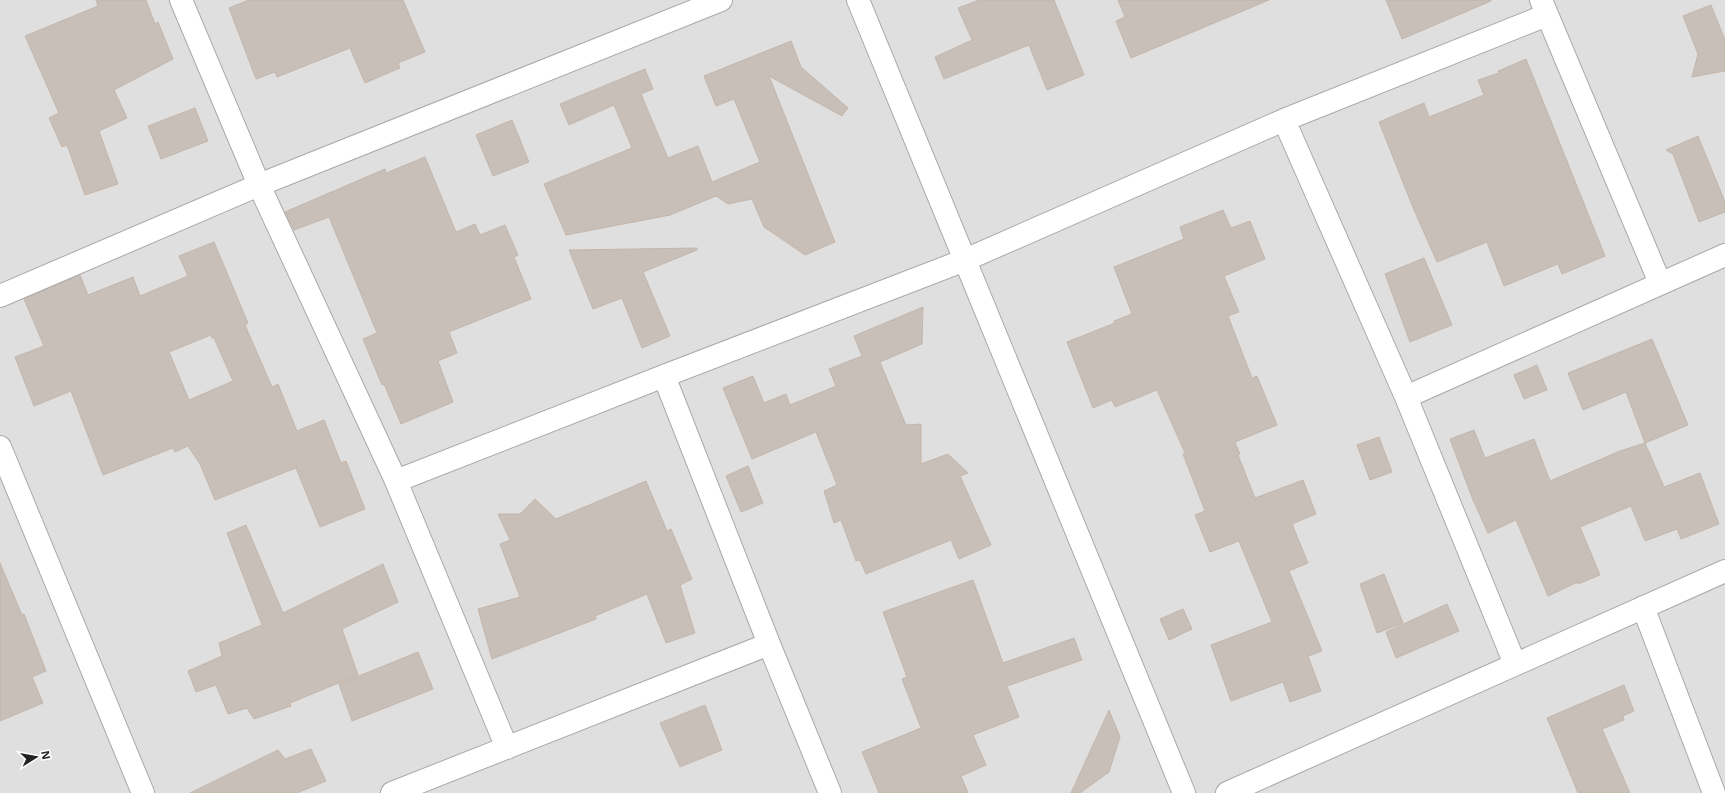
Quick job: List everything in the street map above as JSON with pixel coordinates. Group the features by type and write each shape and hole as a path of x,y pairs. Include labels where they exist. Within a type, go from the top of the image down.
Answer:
{"street":[{"path":"181,0 259,185 396,481 508,748"},
{"path":"0,296 259,185 721,0"},
{"path":"858,0 1184,793"},
{"path":"396,481 965,260 1544,8 1660,283"},
{"path":"1284,120 1406,397 1515,664"},
{"path":"1406,397 1725,255"},
{"path":"664,376 769,644 830,793"},
{"path":"0,447 143,793"},
{"path":"1227,793 1725,571"},
{"path":"1643,607 1714,793"},
{"path":"392,793 769,644"}],"shaded area":[{"path":"0,0 1725,0 1725,793 0,793"}],"building":[{"path":"96,0 146,0 155,24 158,22 173,59 114,90 127,118 99,131 118,184 85,195 67,145 62,147 49,118 59,113 25,36 98,6"},
{"path":"249,0 403,0 425,52 398,63 400,68 365,83 350,48 277,77 275,72 256,79 229,8"},
{"path":"979,0 1054,0 1084,75 1047,90 1029,45 944,79 935,57 972,40 958,8"},
{"path":"1118,0 1269,0 1131,58 1116,21 1125,17"},
{"path":"1386,0 1491,0 1491,1 1402,39"},
{"path":"1711,5 1725,40 1725,71 1692,77 1698,54 1683,16"},
{"path":"791,41 801,67 848,108 842,116 769,76 835,242 805,255 764,227 752,199 728,204 716,196 670,215 566,235 544,184 632,148 614,105 569,125 560,104 645,69 653,89 641,94 668,158 698,146 712,182 760,162 734,99 716,106 704,76"},
{"path":"1526,59 1605,256 1562,274 1558,264 1504,286 1487,242 1437,262 1414,210 1379,122 1424,103 1429,117 1484,95 1478,80 1499,73 1498,71"},
{"path":"195,108 208,141 161,159 148,126"},
{"path":"512,120 529,162 493,176 476,135"},
{"path":"1698,136 1725,202 1725,212 1699,222 1673,154 1666,150"},
{"path":"425,157 456,232 475,224 480,235 505,225 518,255 514,257 531,299 449,332 457,353 438,361 453,402 401,424 384,384 382,385 363,339 377,333 329,217 294,230 285,212 385,169 386,173"},
{"path":"1223,210 1231,228 1250,221 1265,259 1224,276 1239,312 1228,316 1252,378 1257,376 1277,425 1235,442 1240,454 1238,455 1255,498 1303,480 1316,514 1292,524 1308,563 1289,571 1322,651 1308,656 1321,691 1290,702 1283,682 1231,701 1211,645 1272,622 1239,541 1210,552 1195,515 1205,511 1183,454 1185,453 1157,390 1115,407 1112,400 1093,408 1067,342 1115,323 1114,321 1132,314 1114,267 1184,239 1180,227"},
{"path":"214,242 248,323 245,325 272,387 278,384 297,431 324,420 341,463 346,461 365,509 320,527 296,468 215,500 200,464 188,446 175,452 173,448 103,475 71,391 34,406 15,357 44,346 24,299 80,275 88,295 133,277 140,296 188,276 179,256","holes":["211,335 212,338 214,338 233,381 189,400 169,352"]},
{"path":"697,248 697,250 643,272 670,336 642,348 622,298 593,309 569,250"},
{"path":"1424,258 1452,325 1410,342 1385,274"},
{"path":"923,307 922,344 880,362 906,425 921,424 921,464 948,454 968,473 960,476 991,545 959,559 951,540 866,574 860,560 856,561 841,520 834,523 824,491 837,485 816,432 752,459 723,388 753,376 764,403 786,394 790,405 836,386 829,369 862,356 854,336"},
{"path":"1652,339 1688,425 1645,443 1626,392 1583,410 1568,373"},
{"path":"1537,365 1547,390 1524,399 1514,375"},
{"path":"1474,430 1485,458 1534,439 1550,481 1620,451 1645,443 1664,487 1700,473 1719,524 1681,539 1677,529 1645,541 1631,506 1580,527 1600,575 1578,584 1578,582 1548,596 1516,520 1488,533 1473,500 1450,439"},
{"path":"1379,437 1392,472 1370,480 1357,445"},
{"path":"748,466 763,503 741,512 726,476"},
{"path":"646,481 667,531 671,529 692,579 680,585 695,633 666,643 647,594 595,616 596,619 492,659 478,609 520,597 500,544 510,540 498,514 520,514 535,499 556,519"},
{"path":"246,525 283,613 383,564 398,602 342,629 358,675 290,703 291,706 254,719 247,708 228,714 216,685 196,692 188,671 222,656 219,643 262,625 227,533"},
{"path":"0,563 22,615 24,614 46,671 32,677 43,703 0,721"},
{"path":"1384,574 1403,623 1377,633 1360,584"},
{"path":"973,580 1003,663 1074,638 1082,660 1007,686 1019,717 973,735 986,765 961,776 968,793 879,793 862,752 921,728 902,679 907,677 883,612"},
{"path":"1447,604 1459,631 1396,658 1386,632"},
{"path":"1183,609 1192,629 1169,640 1160,619"},
{"path":"418,652 433,689 352,721 339,684"},
{"path":"1624,685 1634,711 1623,716 1624,720 1602,729 1630,793 1578,793 1547,718"},
{"path":"705,705 722,750 680,767 660,723"},
{"path":"1109,710 1120,737 1109,772 1080,793 1071,793"},
{"path":"311,749 326,781 297,793 190,793 278,750 285,759"}]}
